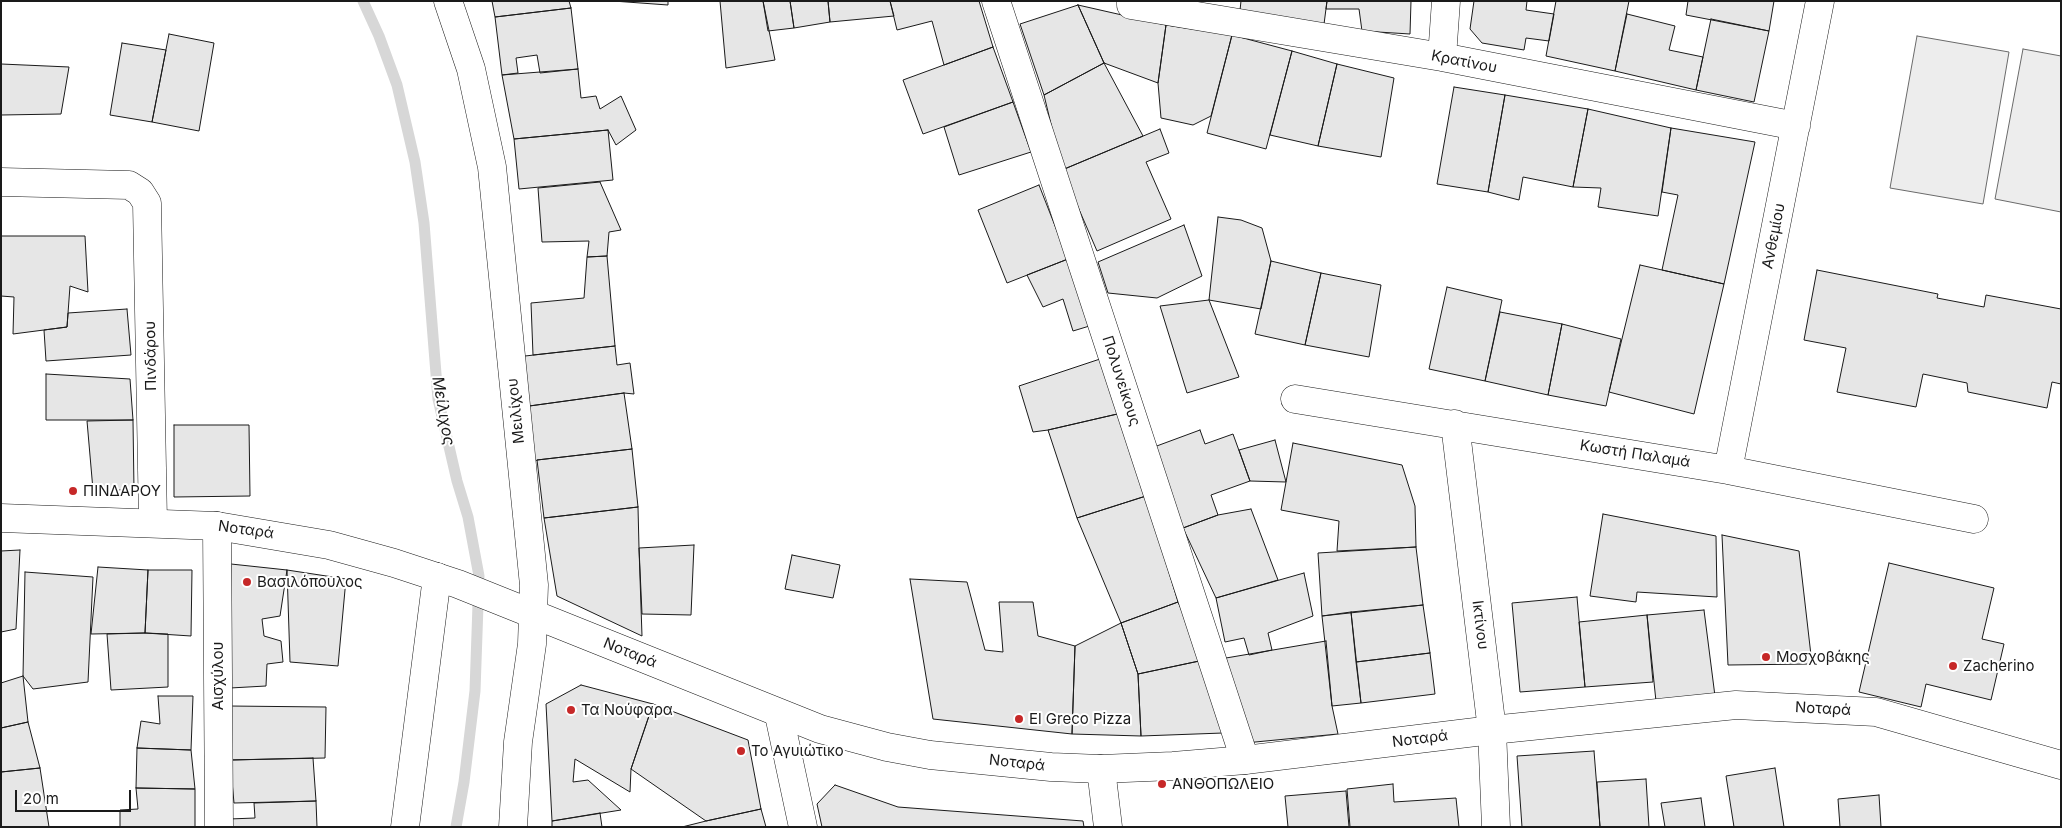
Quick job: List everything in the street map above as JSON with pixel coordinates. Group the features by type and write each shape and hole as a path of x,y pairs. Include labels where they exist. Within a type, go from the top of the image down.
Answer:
{"street":[{"name":"Μειλίχου","path":"448,1 471,69 492,167 534,585 534,615 516,767 513,827"},
{"name":"Πολυνείκους","path":"996,1 1245,760"},
{"path":"1442,57 1446,1"},
{"name":"Ανθεμίου","path":"1728,470 1820,1"},
{"name":"Κρατίνου","path":"1131,3 1442,57 1796,126"},
{"name":"Πινδάρου","path":"1,182 129,185 140,192 147,203 149,217 153,522"},
{"name":"Κωστή Παλαμά","path":"1295,399 1728,470 1974,519"},
{"name":"Ικτίνου","path":"1455,424 1492,730 1496,827"},
{"name":"Νοταρά","path":"1,518 153,522 217,526 328,545 448,581 820,729 930,755 1051,767 1101,769 1245,760 1492,730 1736,705 1876,712 2061,765"},
{"name":"Αισχύλου","path":"217,526 219,827"},
{"path":"405,827 448,581"},
{"path":"779,714 802,827"},
{"path":"1101,769 1108,827"}],"shaded area":[{"path":"1917,36 2009,52 1983,204 1890,188"},
{"path":"2023,49 2061,56 2061,212 1995,199"}],"building":[{"path":"492,1 569,1 571,8 495,17"},
{"path":"613,1 668,1 668,5"},
{"path":"720,1 763,1 775,60 726,68"},
{"path":"763,1 790,1 794,28 768,31"},
{"path":"790,1 828,1 830,22 794,28"},
{"path":"828,1 890,1 894,16 830,22"},
{"path":"890,1 979,1 993,47 944,65 932,21 897,30"},
{"path":"1241,1 1327,1 1323,32 1239,20"},
{"path":"1327,1 1411,1 1410,34 1362,31 1359,9 1326,9"},
{"path":"1474,1 1527,1 1526,10 1554,14 1549,41 1526,38 1524,50 1482,43 1470,29"},
{"path":"1556,1 1629,1 1615,71 1546,56"},
{"path":"1688,1 1774,1 1769,31 1686,15"},
{"path":"1078,5 1166,25 1158,83 1104,63"},
{"path":"1078,5 1104,63 1044,95 1020,24"},
{"path":"571,8 578,69 540,73 537,55 516,58 518,73 502,75 495,17"},
{"path":"1627,14 1675,26 1669,50 1703,57 1696,90 1615,71"},
{"path":"1711,19 1769,31 1754,102 1696,90"},
{"path":"1166,25 1232,35 1211,116 1193,125 1161,118 1158,83"},
{"path":"169,34 214,43 199,131 152,122"},
{"path":"1232,35 1292,51 1266,149 1207,133"},
{"path":"122,43 166,50 152,122 110,115"},
{"path":"993,47 1013,102 923,134 903,80"},
{"path":"1292,51 1337,64 1318,146 1270,135"},
{"path":"1104,63 1143,136 1062,170 1044,95"},
{"path":"1,64 69,67 61,114 1,115"},
{"path":"1337,64 1394,78 1381,157 1318,146"},
{"path":"578,69 581,98 596,96 600,109 621,96 636,130 616,145 608,130 514,139 502,75"},
{"path":"1454,87 1505,95 1488,192 1437,184"},
{"path":"1505,95 1588,109 1573,187 1523,177 1519,200 1488,192"},
{"path":"1013,102 1031,152 959,175 944,127"},
{"path":"1588,109 1671,128 1658,216 1598,207 1601,188 1573,187"},
{"path":"1671,128 1755,142 1724,284 1662,270 1678,195 1662,192"},
{"path":"1160,129 1169,153 1146,162 1171,219 1097,251 1062,170"},
{"path":"608,130 613,180 519,189 514,139"},
{"path":"600,182 621,230 609,232 607,256 587,257 589,241 542,242 538,188"},
{"path":"1039,185 1068,259 1007,283 978,210"},
{"path":"1218,217 1241,220 1262,228 1271,261 1261,309 1209,300"},
{"path":"1184,225 1202,276 1157,298 1108,293 1098,262"},
{"path":"1,236 85,236 88,292 70,286 67,327 13,334 14,297 1,296"},
{"path":"607,256 615,346 533,355 531,303 584,298 587,257"},
{"path":"1068,259 1096,324 1073,331 1063,299 1043,307 1027,275"},
{"path":"1271,261 1321,273 1305,345 1255,334"},
{"path":"1640,265 1724,284 1694,414 1609,392"},
{"path":"1817,270 1938,294 1937,298 1984,307 1986,295 2061,309 2061,384 2052,382 2047,408 1968,392 1967,383 1923,374 1916,407 1837,392 1846,348 1804,340"},
{"path":"1321,273 1381,285 1369,357 1305,345"},
{"path":"1447,287 1502,300 1485,381 1429,369"},
{"path":"1209,300 1239,377 1187,393 1160,306"},
{"path":"127,309 131,355 46,361 44,330 67,327 68,313"},
{"path":"1500,312 1562,324 1548,395 1485,381"},
{"path":"1562,324 1621,339 1606,406 1548,395"},
{"path":"615,346 617,365 630,363 634,394 624,393 522,407 516,357"},
{"path":"1109,356 1126,412 1033,432 1019,386"},
{"path":"46,374 130,379 133,420 46,420"},
{"path":"624,393 632,449 537,460 530,464 522,407"},
{"path":"1126,412 1146,496 1077,518 1048,430"},
{"path":"133,420 134,490 93,490 87,421"},
{"path":"174,425 249,425 250,496 174,497"},
{"path":"1200,430 1205,444 1233,434 1250,481 1211,495 1218,515 1183,528 1154,447"},
{"path":"1275,440 1286,482 1250,481 1239,450"},
{"path":"1293,443 1402,465 1415,506 1416,547 1337,551 1339,521 1281,510"},
{"path":"632,449 638,507 544,518 537,460"},
{"path":"1146,496 1178,602 1121,623 1077,518"},
{"path":"638,507 642,636 557,596 544,518"},
{"path":"1251,509 1278,580 1216,598 1183,528 1218,515"},
{"path":"1603,514 1716,536 1717,597 1637,592 1636,602 1590,596"},
{"path":"1722,535 1799,551 1812,664 1728,665"},
{"path":"694,545 691,615 642,614 639,548"},
{"path":"1416,547 1423,605 1322,616 1318,553"},
{"path":"20,550 16,629 1,632 1,551"},
{"path":"792,555 840,565 833,598 785,589"},
{"path":"1889,563 1994,588 1982,639 2004,644 1991,700 1926,684 1921,707 1859,692"},
{"path":"231,564 287,570 280,616 262,619 264,636 281,641 283,662 267,664 266,686 230,688"},
{"path":"98,567 148,570 145,633 91,634"},
{"path":"148,570 192,570 191,636 145,633"},
{"path":"287,570 346,579 338,666 290,662"},
{"path":"25,572 93,577 88,682 33,689 23,676"},
{"path":"1304,573 1313,616 1268,633 1272,650 1249,655 1244,638 1225,642 1216,598"},
{"path":"910,579 967,582 985,650 1003,652 999,602 1033,602 1038,636 1075,646 1072,734 933,719"},
{"path":"1577,597 1585,687 1520,692 1512,603"},
{"path":"1178,602 1204,660 1138,674 1121,623"},
{"path":"1423,605 1430,653 1356,662 1351,612"},
{"path":"1704,610 1716,704 1657,711 1647,615"},
{"path":"1351,612 1361,703 1332,706 1322,616"},
{"path":"1647,615 1653,682 1585,687 1579,622"},
{"path":"1121,623 1138,674 1141,736 1072,734 1075,646"},
{"path":"107,634 168,634 168,687 111,690"},
{"path":"1326,641 1332,706 1338,734 1245,743 1226,658"},
{"path":"1430,653 1435,694 1361,703 1356,662"},
{"path":"1204,660 1223,733 1141,736 1138,674"},
{"path":"23,676 28,722 1,728 1,683"},
{"path":"581,685 653,704 631,769 630,792 575,759 573,782 588,780 621,810 552,821 546,704"},
{"path":"158,696 193,696 191,750 137,748 141,721 160,724"},
{"path":"653,704 748,740 761,809 706,821 631,769"},
{"path":"228,706 326,707 325,758 230,760"},
{"path":"28,722 40,768 1,772 1,728"},
{"path":"137,748 191,750 195,789 136,788"},
{"path":"1594,751 1600,827 1522,827 1517,756"},
{"path":"313,758 316,801 234,803 230,760"},
{"path":"40,768 49,827 1,827 1,772"},
{"path":"1775,768 1784,827 1734,827 1726,776"},
{"path":"1646,779 1649,827 1600,827 1597,782"},
{"path":"1393,784 1394,802 1456,798 1459,827 1350,827 1347,789"},
{"path":"835,785 898,807 1083,821 1084,827 822,827 817,804"},
{"path":"136,788 195,789 195,827 120,827 120,810 138,809"},
{"path":"1346,791 1349,827 1288,827 1285,796"},
{"path":"1879,795 1881,827 1840,827 1838,799"},
{"path":"1701,798 1705,827 1665,827 1661,803"},
{"path":"316,801 317,827 230,827 229,819 255,818 254,803"},
{"path":"761,809 766,827 682,827 706,821"},
{"path":"600,813 602,827 552,827 552,821"}],"waterway":[{"name":"Μείλιχος","path":"363,1 379,36 397,85 415,162 424,223 438,399 457,481 468,517 479,576 475,691 464,782 456,827"}],"place":[{"name":"ΠΙΝΔΑΡΟΥ","path":"73,491"},
{"name":"Βασιλόπουλος","path":"247,582"},
{"name":"Μοσχοβάκης","path":"1766,657"},
{"name":"Zacherino","path":"1953,666"},
{"name":"Τα Νούφαρα","path":"571,710"},
{"name":"El Greco Pizza","path":"1019,719"},
{"name":"Το Αγυιώτικο","path":"741,751"},
{"name":"ΑΝΘΟΠΩΛΕΙΟ","path":"1162,784"}]}
